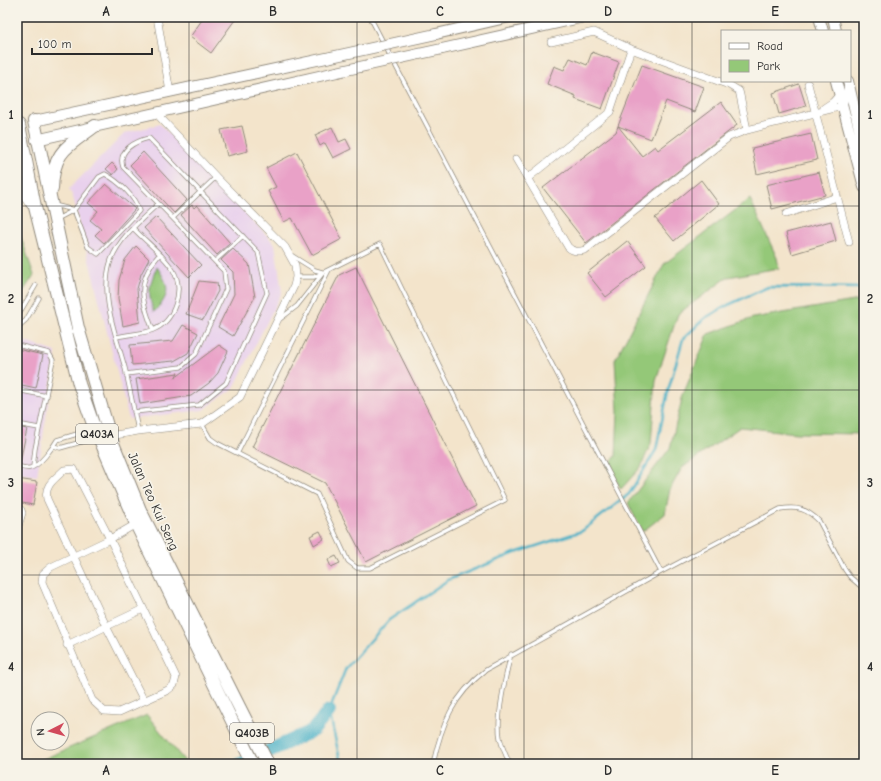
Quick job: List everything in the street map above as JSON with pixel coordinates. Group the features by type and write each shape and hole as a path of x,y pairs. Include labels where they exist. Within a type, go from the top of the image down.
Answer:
{"highway":[{"name":"Q403B","path":"34,122 36,140"},
{"name":"Jalan Teo Kui Seng","path":"19,125 35,207 79,384 92,421 136,524 253,764"},
{"path":"51,205 52,171 56,160 67,148 95,126"},
{"name":"Jalan Teo Kui Seng","path":"36,140 78,328 110,436 140,510 268,764"},
{"path":"17,182 35,207"}],"main road":[{"path":"34,122 510,17"},
{"path":"36,140 584,17"},
{"path":"820,17 823,30"},
{"path":"836,82 864,187"},
{"path":"848,82 864,150"}],"street":[{"path":"157,17 170,92"},
{"path":"551,42 594,32 631,49 735,88 740,95 747,130"},
{"path":"528,178 610,112 631,49"},
{"path":"516,159 568,247 571,250 585,250 729,137 747,130 843,106 848,82"},
{"path":"808,84 849,242"},
{"path":"815,113 831,104 840,94"},
{"path":"110,436 138,431 202,424 240,397 277,321 296,277 295,265 291,255 285,247 156,113"},
{"path":"786,214 837,197"},
{"path":"136,524 110,539 74,557 51,566 43,574 42,582 92,700 104,711 119,712 144,701 168,690 174,685 176,678 110,539 74,469 64,470 47,486 47,499 74,557 106,626 144,701"},
{"path":"17,509 21,510 22,513 17,529"},
{"path":"68,645 143,609"}],"lane":[{"path":"370,17 660,572"},
{"path":"126,374 181,367 196,354 226,288 224,271 174,217 158,204 123,166 121,161 122,155 136,142 149,138 258,252 267,293 226,383 199,405 134,412"},
{"path":"54,221 74,210 99,177 105,174 111,177 136,202 139,210 98,254 88,247 74,210"},
{"path":"174,217 216,177"},
{"path":"138,431 126,374 110,312 107,284 111,260 116,250 133,228 158,204"},
{"path":"51,205 74,210"},
{"path":"117,337 153,330 166,322 173,310 178,292 178,282 173,270 133,228"},
{"path":"215,261 243,236"},
{"path":"202,424 210,438 317,494 348,562 357,568 370,568 505,500 380,244 314,277 296,277"},
{"path":"153,330 146,313 142,291 143,280 149,266 159,255"},
{"path":"291,255 315,270 323,272"},
{"path":"238,452 330,269"},
{"path":"277,321 297,306 323,272"},
{"path":"17,317 36,285"},
{"path":"17,328 26,320 39,298"},
{"path":"17,346 44,351 50,355 53,363 32,468"},
{"path":"17,390 47,396"},
{"path":"32,468 54,446 57,440 87,431 91,428 92,421"},
{"path":"17,424 40,428"},
{"path":"54,446 60,448 92,439 102,446"},
{"path":"17,466 32,468"},
{"path":"433,764 439,736 449,712 469,684 486,670 660,572 780,509 796,507 812,513 819,521 845,570 850,577 864,589"},
{"path":"510,764 502,746 499,730 505,676 512,654"}],"shaded area":[{"path":"160,124 275,244 282,292 234,388 203,410 129,419 73,197 69,189 125,133"},
{"path":"17,339 56,352 37,476 17,473"}],"green space":[{"path":"750,199 777,258 779,268 728,277 678,314 656,380 651,443 641,467 621,489 608,466 616,456 618,412 615,360 664,264"},
{"path":"17,226 34,275 17,301"},
{"path":"157,267 164,280 167,290 160,306 154,312 150,300 150,290 152,279"},
{"path":"860,300 864,310 864,434 797,433 740,427 682,468 670,489 665,514 642,532 628,503 670,448 683,395 708,334 753,318"},
{"path":"147,715 187,764 32,764 62,751 70,751 70,748"}],"building":[{"path":"204,17 237,17 211,53 190,37"},
{"path":"592,52 619,62 602,109 575,99 576,96 547,84 554,66 564,70 570,58 587,65"},
{"path":"642,65 704,87 695,112 666,101 651,139 618,126"},
{"path":"799,84 806,106 779,114 773,93"},
{"path":"721,102 737,125 586,243 543,188 616,132 618,126 642,156 655,146 658,150"},
{"path":"242,126 248,151 227,156 221,130"},
{"path":"332,127 339,142 346,139 351,149 333,158 325,143 320,146 315,135"},
{"path":"811,134 817,160 757,174 752,148"},
{"path":"143,152 187,200 174,213 130,165"},
{"path":"297,152 342,239 312,255 292,218 284,222 268,191 276,187 266,168"},
{"path":"112,163 118,169 113,175 106,169"},
{"path":"819,172 825,195 772,209 766,185"},
{"path":"701,180 719,204 674,241 655,218"},
{"path":"106,184 135,209 104,243 95,235 101,229 90,220 98,211 88,203"},
{"path":"192,205 194,208 197,205 230,243 217,255 181,215"},
{"path":"156,217 201,265 189,277 144,228"},
{"path":"831,221 836,241 792,254 786,233"},
{"path":"627,241 646,266 606,297 587,273"},
{"path":"136,246 149,259 141,274 137,289 140,322 123,326 118,298 119,280 125,260"},
{"path":"233,249 249,264 255,297 233,336 218,327 234,294 233,272 221,260"},
{"path":"356,267 476,506 366,562 325,483 252,447 339,275"},
{"path":"199,281 217,283 218,291 203,320 186,314"},
{"path":"183,325 198,333 188,353 174,361 132,365 130,345 173,341"},
{"path":"219,345 228,351 218,373 209,383 191,396 140,404 136,379 178,373 175,378"},
{"path":"17,349 43,355 36,388 17,384"},
{"path":"17,427 27,429 20,462 17,462"},
{"path":"17,479 37,482 33,505 17,502"},
{"path":"320,531 324,539 314,545 310,536"},
{"path":"336,556 340,563 331,567 328,560"}],"waterway":[{"path":"341,764 329,711 346,668 389,620 448,580 515,553 582,531 629,494 656,450 668,391 683,339 705,318 728,305 768,287 864,288"},
{"path":"241,764 312,731 329,711"}]}
